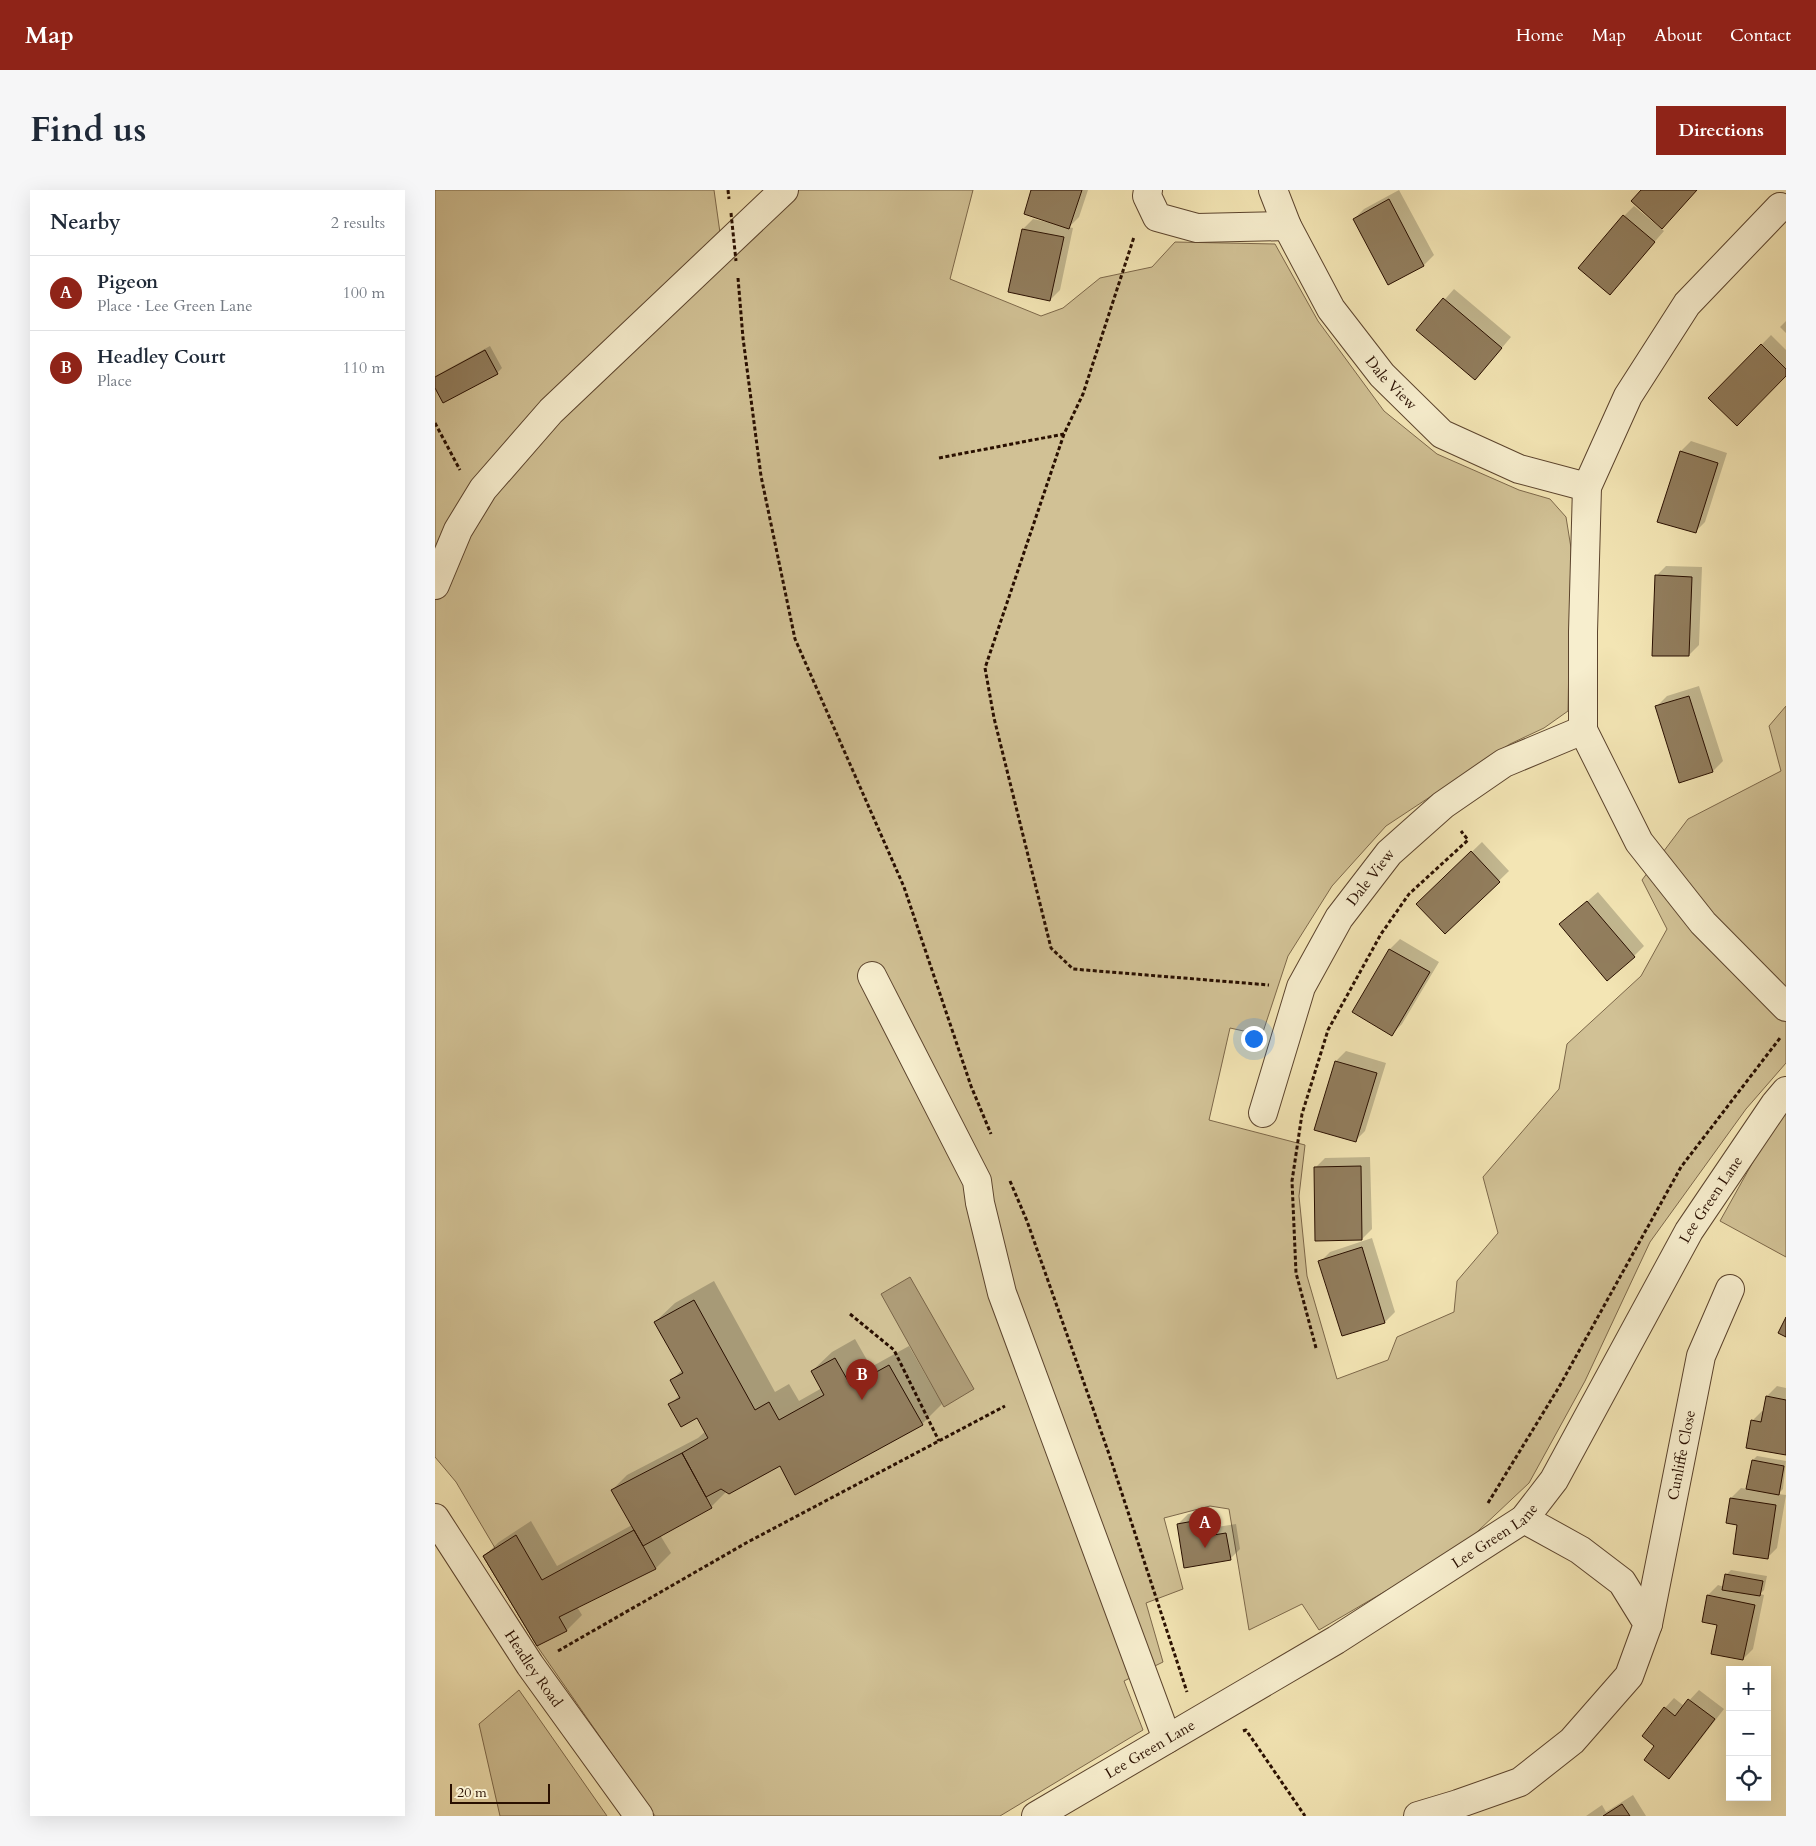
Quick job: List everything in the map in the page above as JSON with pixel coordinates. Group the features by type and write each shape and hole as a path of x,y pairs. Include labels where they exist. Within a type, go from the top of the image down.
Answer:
{"street":[{"path":"435,585 458,530 483,489 551,410 784,190"},
{"name":"Dale View","path":"1273,190 1287,226 1331,309 1382,375 1442,434 1519,469 1587,488"},
{"path":"1147,193 1157,216 1197,228 1287,226"},
{"path":"1780,207 1687,304 1628,396 1587,488 1583,632 1583,730 1639,842 1703,923 1786,1007"},
{"name":"Dale View","path":"1263,1113 1301,987 1339,918 1389,853 1443,805 1504,763 1583,730"},
{"path":"872,976 977,1181 980,1203 1002,1293 1167,1739"},
{"name":"Lee Green Lane","path":"1036,1816 1336,1640 1524,1519 1554,1480 1689,1231 1770,1112 1786,1092"},
{"name":"Cunliffe Close","path":"1418,1816 1459,1804 1520,1782 1572,1741 1629,1676 1647,1624 1701,1356 1730,1290"},
{"name":"Headley Road","path":"435,1518 530,1665 639,1816"},
{"path":"1524,1519 1580,1550 1622,1582 1647,1624"}],"path":[{"path":"1147,193 1083,394 1064,434 985,668 993,718 1051,948 1073,969 1301,987"},
{"path":"731,212 743,338 761,476 795,639 904,887 971,1086 993,1140"},
{"path":"435,424 464,477 483,489"},
{"path":"939,458 1064,434"},
{"path":"1316,1348 1296,1273 1292,1181 1302,1114 1328,1030 1381,934 1409,894 1468,840 1443,805"},
{"path":"1487,1505 1559,1387 1681,1167 1786,1030"},
{"path":"1008,1176 1027,1221 1109,1454 1196,1722"},
{"path":"850,1314 894,1350 918,1402 939,1441"},
{"path":"551,1656 747,1543 1005,1406"},
{"path":"1237,1733 1246,1730 1305,1816"}],"shaded area":[{"path":"435,190 714,190 724,261 799,190 973,190 950,279 1041,316 1063,308 1100,278 1152,267 1175,242 1275,244 1318,321 1384,411 1437,454 1519,490 1550,499 1566,517 1571,548 1568,711 1544,728 1510,744 1386,826 1332,886 1288,956 1262,1035 1230,1028 1209,1120 1305,1145 1299,1196 1307,1276 1337,1379 1388,1360 1397,1337 1454,1312 1457,1281 1498,1233 1483,1177 1559,1089 1567,1044 1641,976 1667,929 1642,880 1688,819 1781,771 1769,726 1786,706 1786,1063 1746,1109 1650,1242 1585,1381 1529,1483 1461,1547 1319,1630 1302,1604 1249,1630 1229,1509 1210,1506 1164,1518 1183,1589 1146,1603 1163,1662 1124,1681 1143,1730 1000,1816 655,1816 537,1646 483,1556 495,1548 456,1482 435,1457"},
{"path":"1786,1108 1786,1257 1720,1221 1778,1117"},
{"path":"910,1277 974,1389 944,1407 881,1294"},
{"path":"519,1690 607,1816 500,1816 479,1724"}],"building":[{"path":"1031,190 1082,190 1069,229 1024,214"},
{"path":"1641,190 1697,190 1662,229 1631,201"},
{"path":"1389,199 1424,266 1388,285 1353,219"},
{"path":"1623,215 1655,242 1610,295 1578,268"},
{"path":"1022,229 1064,237 1050,301 1008,292"},
{"path":"1443,298 1502,348 1475,380 1416,330"},
{"path":"1761,344 1786,369 1786,376 1737,426 1708,398"},
{"path":"485,350 498,374 443,403 435,388 435,377"},
{"path":"1680,451 1718,463 1696,533 1657,522"},
{"path":"1655,575 1692,577 1689,656 1652,656"},
{"path":"1689,696 1713,772 1679,783 1655,706"},
{"path":"1471,851 1500,882 1445,934 1416,904"},
{"path":"1587,901 1635,957 1607,981 1559,924"},
{"path":"1389,949 1430,972 1392,1036 1352,1012"},
{"path":"1335,1061 1377,1073 1356,1142 1314,1130"},
{"path":"1361,1166 1362,1240 1315,1241 1314,1167"},
{"path":"1362,1247 1385,1323 1342,1336 1318,1261"},
{"path":"694,1300 755,1410 769,1402 779,1420 824,1395 811,1371 835,1358 851,1386 889,1365 923,1425 795,1495 780,1466 729,1494 721,1489 706,1497 682,1453 708,1438 697,1418 681,1427 668,1404 680,1398 670,1380 683,1373 654,1322"},
{"path":"1786,1317 1786,1337 1778,1333"},
{"path":"1766,1396 1786,1400 1786,1455 1746,1448 1751,1420 1761,1422"},
{"path":"682,1453 712,1508 643,1546 611,1490"},
{"path":"1752,1460 1784,1466 1779,1495 1746,1489"},
{"path":"1730,1498 1776,1505 1768,1559 1733,1554 1737,1525 1726,1523"},
{"path":"1205,1519 1207,1536 1226,1533 1231,1560 1184,1568 1177,1524"},
{"path":"634,1530 656,1569 559,1617 567,1631 537,1646 483,1556 516,1535 542,1580"},
{"path":"1725,1574 1763,1581 1760,1596 1722,1590"},
{"path":"1707,1595 1755,1605 1743,1660 1711,1654 1717,1625 1702,1622"},
{"path":"1688,1699 1715,1719 1669,1779 1644,1760 1654,1746 1642,1736 1664,1707 1675,1716"},
{"path":"1622,1804 1630,1816 1603,1816"}],"place":[{"name":"Headley Court","path":"862,1400"},
{"name":"Pigeon","path":"1205,1548"}]}
